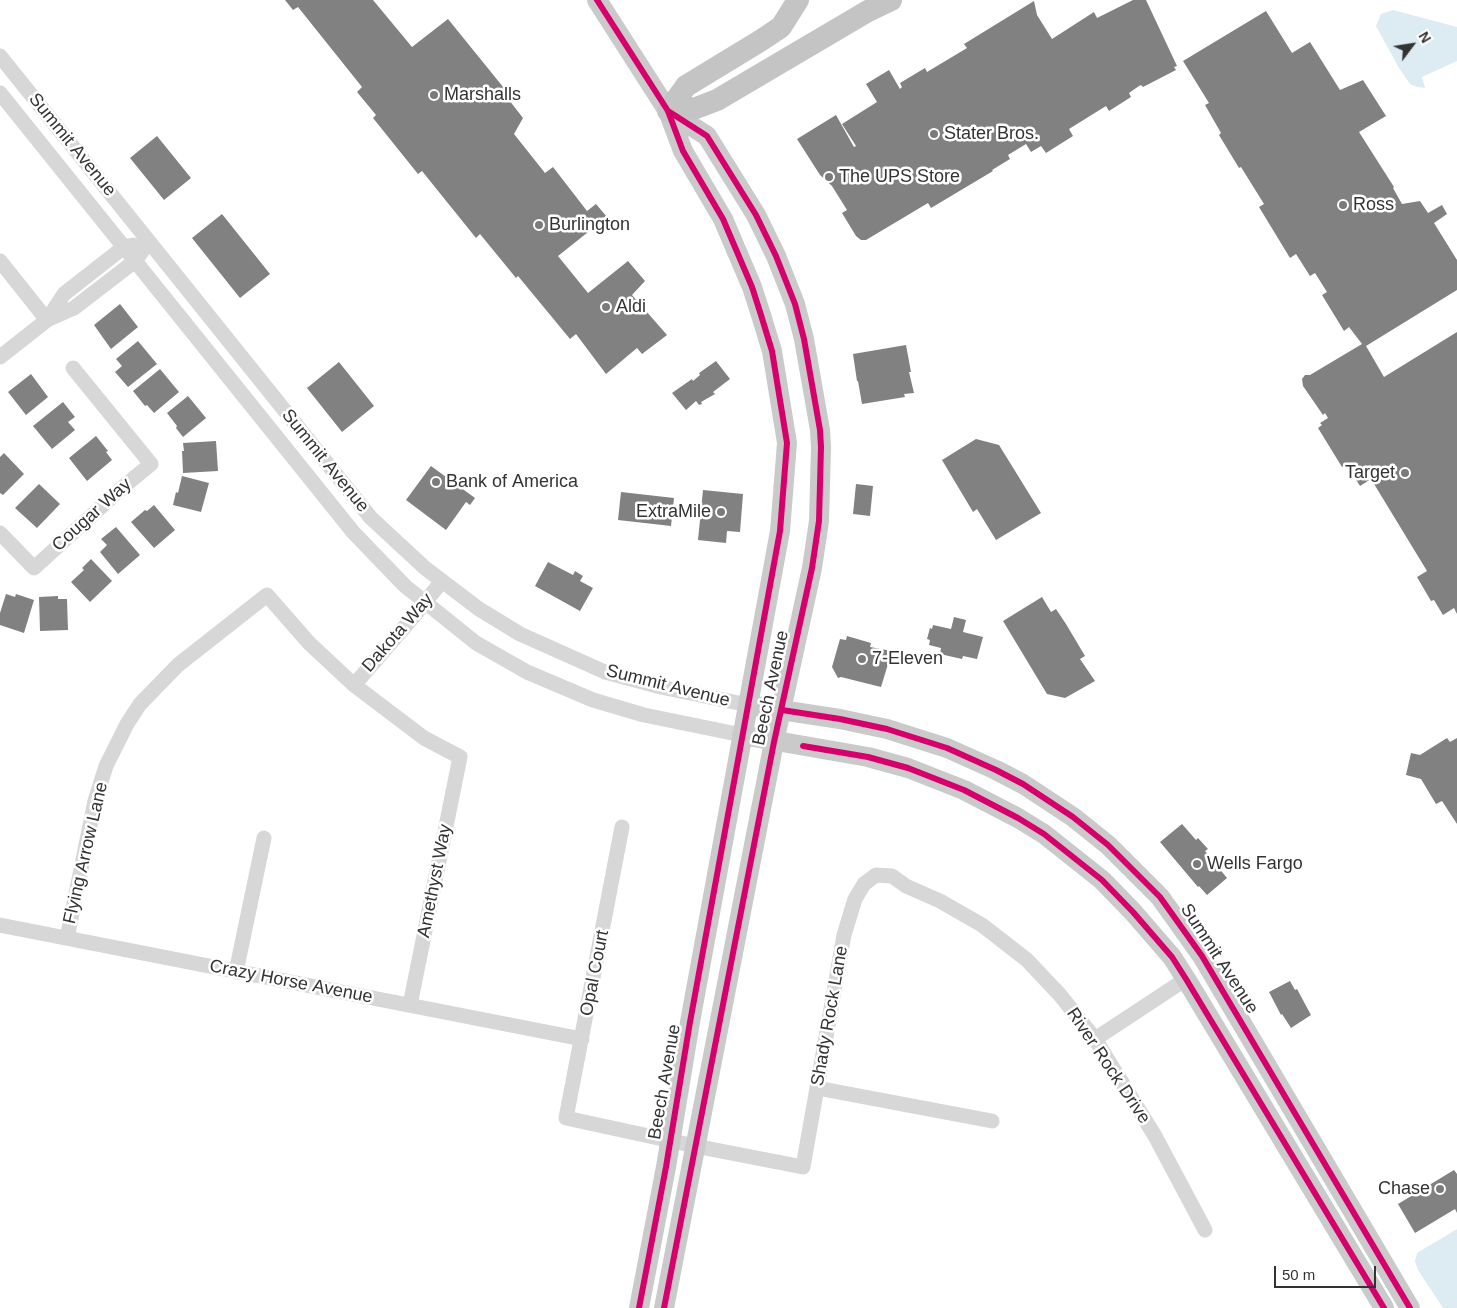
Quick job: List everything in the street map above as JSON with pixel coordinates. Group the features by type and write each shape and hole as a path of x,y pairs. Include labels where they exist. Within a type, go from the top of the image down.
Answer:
{"highway":[{"path":"668,111 686,86 781,27 798,0"},
{"path":"668,111 696,108 717,100 868,11 891,0"}],"main road":[{"name":"Beech Avenue","path":"597,0 668,111 683,151 723,219 752,287 772,352 787,443 780,531 639,1308"},
{"name":"Beech Avenue","path":"664,1308 774,742 812,568 819,520 821,447 820,430 804,339 795,304 776,256 756,215 707,136 668,111"},
{"name":"Summit Avenue","path":"748,705 887,728 947,748 1023,784 1073,817 1108,845 1160,897 1202,956 1410,1308"},
{"name":"Summit Avenue","path":"742,735 868,757 908,768 964,790 1018,818 1067,851 1102,880 1172,957 1384,1308"}],"street":[{"name":"Summit Avenue","path":"0,56 371,518 425,568 479,609 520,634 605,672 661,687 748,705"},
{"name":"Summit Avenue","path":"0,93 353,532 404,586 476,643 527,672 593,700 644,715 742,735"},
{"path":"47,320 64,294 124,247 150,242"},
{"path":"0,357 47,320 74,308 135,261 150,242"},
{"path":"0,261 47,320"},
{"name":"Cougar Way","path":"0,533 34,568 116,492 151,464 73,368"},
{"name":"Dakota Way","path":"354,685 442,581"},
{"name":"Flying Arrow Lane","path":"67,938 95,800 106,766 127,724 140,704 178,665 267,595 309,643 354,685"},
{"name":"Amethyst Way","path":"354,685 424,738 460,757 410,1005"},
{"name":"Opal Court","path":"622,827 566,1118 670,1141"},
{"path":"236,972 264,838"},
{"name":"Shady Rock Lane","path":"695,1146 803,1166 844,935 855,899 864,884 876,875"},
{"name":"River Rock Drive","path":"876,875 892,876 906,886 940,901 982,925 1027,960 1060,995 1095,1039 1155,1136 1205,1230"},
{"name":"Crazy Horse Avenue","path":"0,925 582,1039"},
{"path":"1095,1039 1186,979"},
{"path":"817,1088 992,1121"},
{"path":"670,1141 695,1146"}],"shaded area":[{"path":"1393,10 1457,27 1457,61 1422,77 1425,88 1410,84 1376,26 1381,14"},
{"path":"1457,1229 1457,1308 1443,1308 1418,1270 1415,1261 1417,1253"}],"building":[{"path":"285,0 373,0 412,47 448,19 512,98 509,100 523,118 514,134 545,173 553,167 587,211 596,204 607,217 558,256 588,293 628,261 645,281 632,295 667,335 642,354 637,348 606,374 576,334 570,339 518,276 516,278 480,234 476,238 422,171 418,174 373,118 376,115 357,92 362,87 298,7 293,10"},
{"path":"1133,0 1146,0 1177,66 1174,67 1176,70 1143,87 1139,86 1129,93 1131,97 1109,111 1106,106 1069,129 1073,136 1046,153 1041,146 1031,152 1026,144 1008,155 1010,159 993,171 931,208 928,203 866,240 861,240 856,236 842,213 847,210 832,186 820,175 797,139 836,115 854,147 856,146 842,124 877,102 866,84 889,70 900,89 902,87 900,83 925,68 927,72 967,48 964,44 1034,1 1037,15 1052,39 1094,12 1097,18"},
{"path":"1266,11 1292,53 1310,42 1340,90 1363,80 1386,116 1359,132 1394,187 1402,204 1420,201 1428,213 1442,205 1447,214 1434,223 1457,260 1457,290 1366,346 1384,377 1457,332 1457,614 1454,608 1443,615 1434,600 1431,601 1417,577 1427,571 1371,479 1360,486 1347,465 1342,467 1318,428 1322,425 1320,423 1328,418 1325,413 1323,415 1303,386 1302,379 1305,375 1310,375 1362,344 1349,327 1344,331 1322,295 1327,292 1315,273 1310,276 1296,254 1290,258 1259,207 1264,204 1219,135 1221,133 1205,105 1209,103 1183,61"},
{"path":"157,136 191,178 164,200 130,158"},
{"path":"222,214 270,274 240,298 192,238"},
{"path":"120,304 138,327 111,349 94,325"},
{"path":"138,341 157,364 128,387 115,372 122,366 116,359"},
{"path":"906,345 914,393 904,394 905,397 862,404 853,354"},
{"path":"716,361 730,379 713,392 715,394 701,402 702,404 699,405 696,401 686,410 672,393 692,379 693,381 700,375 699,373"},
{"path":"339,362 374,406 342,432 307,388"},
{"path":"160,369 179,392 154,413 147,405 145,406 133,391"},
{"path":"31,374 48,397 26,415 8,392"},
{"path":"188,396 206,418 183,437 167,413"},
{"path":"63,402 75,417 68,422 75,430 52,449 33,426"},
{"path":"96,436 108,451 106,452 112,460 87,481 69,458"},
{"path":"976,439 999,445 1041,513 996,540 977,509 973,512 942,460"},
{"path":"216,441 218,471 183,473 183,443"},
{"path":"4,453 24,474 3,495 0,493 0,457"},
{"name":"Bank of America","path":"431,466 475,498 470,505 466,502 446,530 406,500"},
{"path":"182,476 209,483 201,512 173,505"},
{"path":"39,484 60,504 37,528 15,508"},
{"path":"856,484 873,486 870,516 853,514"},
{"name":"ExtraMile","path":"703,490 743,494 740,532 727,531 726,543 698,540"},
{"path":"621,492 674,498 671,526 618,520"},
{"path":"154,505 175,530 154,548 131,522"},
{"path":"116,527 140,555 118,574 100,552 107,545 101,539"},
{"path":"91,559 112,581 90,602 71,582 84,570 82,568"},
{"path":"548,562 573,575 575,571 583,576 580,581 593,588 580,611 535,586"},
{"path":"6,594 15,597 16,594 34,600 24,633 0,625 0,613"},
{"path":"58,596 58,599 67,599 68,630 40,631 39,597"},
{"path":"1042,597 1051,612 1056,609 1066,624 1085,656 1080,659 1095,681 1065,698 1047,694 1003,621"},
{"path":"954,617 966,620 963,632 983,637 977,659 963,656 962,659 940,654 941,648 929,645 930,640 927,639 930,628 932,629 933,625 951,629"},
{"name":"7-Eleven","path":"847,636 871,643 870,647 892,651 881,687 841,677 838,678 832,667 840,639 846,640"},
{"path":"1447,738 1450,742 1457,738 1457,824 1442,801 1436,804 1421,779 1406,775 1411,753 1420,755"},
{"name":"Wells Fargo","path":"1182,824 1196,840 1198,838 1208,849 1205,851 1227,878 1207,895 1160,842"},
{"path":"1290,981 1295,990 1297,989 1311,1015 1291,1028 1281,1015 1269,992"},
{"name":"Chase","path":"1454,1170 1457,1174 1457,1213 1455,1209 1415,1233 1398,1204"}],"cycle path":[{"path":"597,0 668,111 683,151 723,219 752,287 772,351 787,443 780,531 639,1308"},
{"path":"664,1308 774,742 812,568 819,521 821,447 820,430 804,339 795,304 776,256 756,215 707,136 668,111"},
{"path":"782,710 887,729 947,748 1023,784 1073,817 1108,845 1160,897 1202,956 1410,1308"},
{"path":"803,746 868,757 908,768 964,790 1044,834 1102,880 1172,957 1384,1308"}],"place":[{"name":"Marshalls","path":"434,95"},
{"name":"Stater Bros.","path":"934,134"},
{"name":"The UPS Store","path":"829,177"},
{"name":"Ross","path":"1343,205"},
{"name":"Burlington","path":"539,225"},
{"name":"Aldi","path":"606,307"},
{"name":"Target","path":"1405,473"},
{"name":"Bank of America","path":"436,482"},
{"name":"ExtraMile","path":"721,512"},
{"name":"7-Eleven","path":"862,659"},
{"name":"Wells Fargo","path":"1197,864"},
{"name":"Chase","path":"1440,1189"}]}
